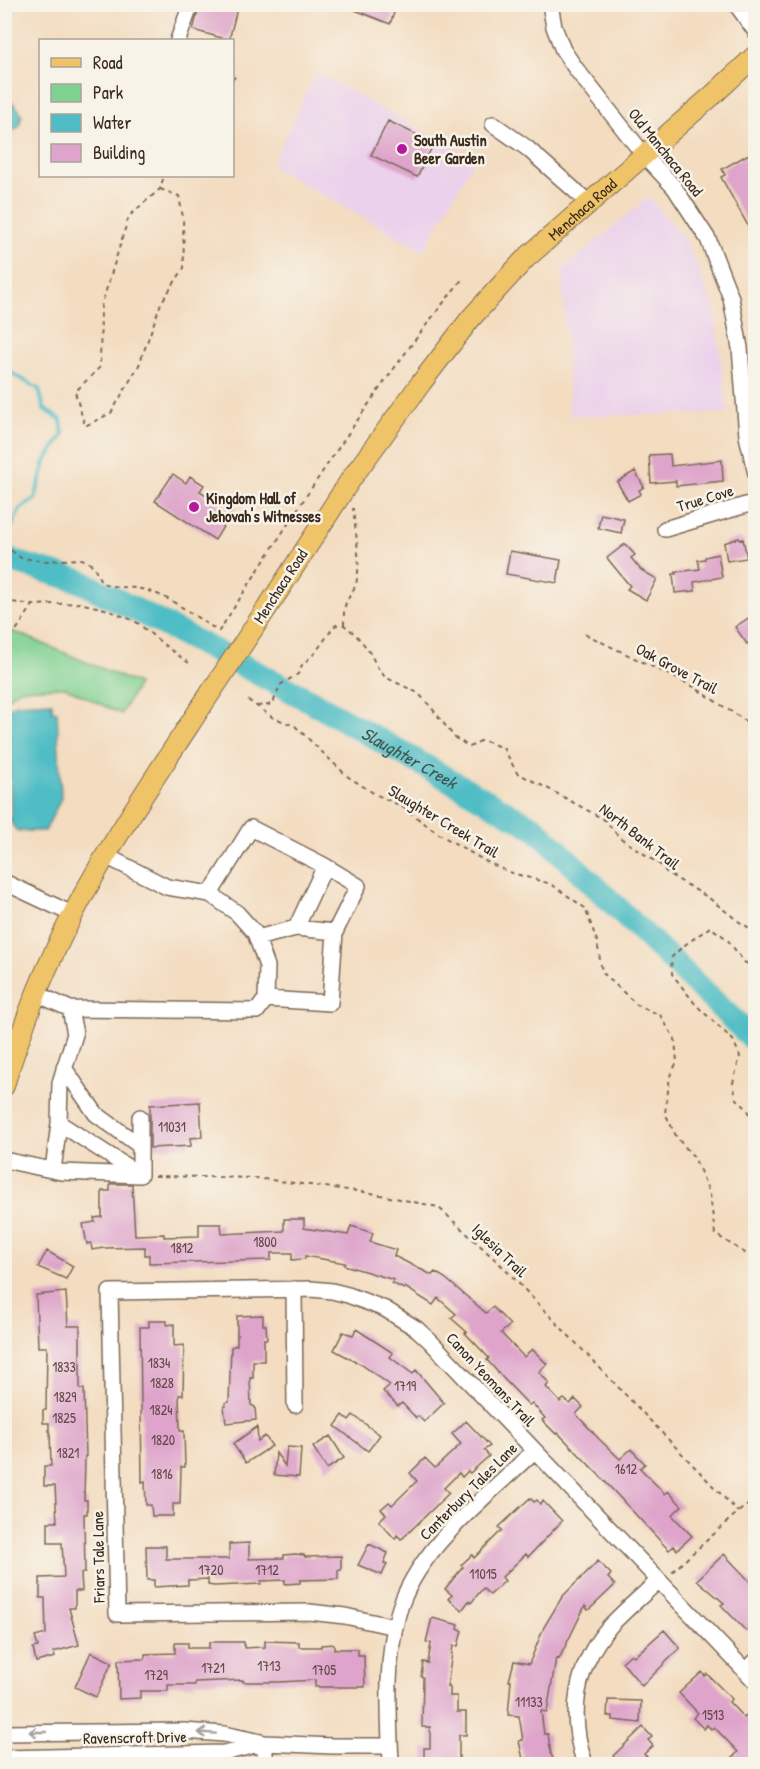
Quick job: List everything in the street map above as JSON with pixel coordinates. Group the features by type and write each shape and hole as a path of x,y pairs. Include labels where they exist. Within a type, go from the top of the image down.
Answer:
{"main road":[{"name":"Menchaca Road","path":"4,1086 35,993 72,914 104,855 351,479 421,383 471,318 525,259 756,55"}],"street":[{"path":"178,39 190,4"},
{"name":"Old Manchaca Road","path":"550,4 554,27 563,50 644,155 674,187 708,239 731,298 740,348 747,436 756,474"},
{"path":"736,4 756,32"},
{"path":"493,124 527,148 589,203"},
{"name":"True Cove","path":"665,529 756,502"},
{"path":"210,894 251,828 325,866 358,886 335,932 330,1003 266,999"},
{"path":"35,993 70,1009 257,1011 266,999 267,966 255,933 237,913 210,894 167,888 104,855"},
{"path":"296,928 325,866"},
{"path":"4,882 72,914"},
{"path":"256,938 296,928 335,932"},
{"path":"52,1170 59,1123 60,1083 75,1034 70,1009"},
{"path":"64,1068 96,1114 140,1146"},
{"path":"140,1117 140,1175"},
{"path":"59,1123 140,1175"},
{"path":"4,1160 52,1170 140,1175"},
{"path":"294,1289 296,1405"},
{"name":"Canon Yeomans Trail","path":"110,1292 322,1290 348,1295 402,1318 431,1342 534,1451 664,1578 752,1671"},
{"name":"Friars Tale Lane","path":"110,1292 117,1614 309,1612 345,1616 395,1627"},
{"name":"Canterbury Tales Lane","path":"391,1764 391,1662 395,1627 410,1583 432,1550 447,1534 534,1451"},
{"path":"585,1764 576,1732 575,1711 585,1665 591,1652 612,1624 664,1578"},
{"name":"Ravenscroft Drive","path":"4,1733 184,1731 224,1734 265,1743 390,1746"},
{"path":"265,1743 265,1764"},
{"name":"Ravenscroft Drive","path":"4,1758 224,1753 265,1743"}],"path":[{"path":"234,78 238,74"},
{"path":"160,189 178,196 183,218 184,268 161,303 140,365 111,413 85,426 75,392 100,367 101,307 129,216 160,189 164,177"},
{"path":"4,545 21,558 43,561 82,559 94,566 100,582 111,587 141,589 169,599 219,631 354,427 420,332 464,277"},
{"path":"256,706 273,703 280,685 298,674 302,665 315,653 336,625 344,624 346,604 357,580 359,552 351,479"},
{"path":"4,601 33,605 63,602 94,605 135,621 189,663"},
{"path":"4,643 17,629 33,605"},
{"name":"North Bank Trail","path":"344,624 367,648 386,677 418,693 455,738 470,747 480,741 489,742 504,749 517,773 605,820 620,837 662,866 667,873 709,898 756,932"},
{"name":"Oak Grove Trail","path":"585,634 694,687 756,728"},
{"name":"Slaughter Creek Trail","path":"248,700 272,717 295,726 347,776 375,794 401,806 448,839 485,861 509,872 551,884 585,908 597,941 602,972 637,1005 660,1015 675,1039 677,1062 670,1076 665,1113 677,1138 694,1157 710,1194 715,1234 756,1260"},
{"path":"756,968 744,962 727,939 710,927 671,958 672,974 696,1005 733,1040 740,1056 734,1083 736,1098 748,1110 756,1128"},
{"name":"Iglesia Trail","path":"140,1175 256,1178 371,1193 438,1207 501,1265 738,1512"},
{"path":"664,1578 738,1512 756,1499"}],"shaded area":[{"path":"316,73 475,159 423,251 271,166"},
{"path":"649,197 685,240 714,305 728,413 570,416 562,270"}],"green space":[{"path":"5,629 138,684 121,714 65,687 20,689 5,700"}],"water":[{"path":"4,99 13,103 22,114 19,127 5,134"},
{"path":"52,702 52,711 57,711 61,798 45,831 17,831 11,823 9,709 15,704"}],"building":[{"path":"200,4 222,4 237,9 229,39 193,30"},
{"path":"340,4 397,4 390,24"},
{"name":"South Austin Beer Garden","path":"388,121 434,143 417,177 371,155"},
{"path":"756,150 756,240 721,177 725,175 722,169"},
{"path":"670,454 671,466 722,460 723,481 676,486 676,481 651,483 649,455"},
{"path":"635,471 644,487 639,490 641,494 628,501 617,482"},
{"name":"Kingdom Hall of Jehovah's Witnesses","path":"173,474 186,483 190,476 204,485 200,491 232,512 215,540 155,501"},
{"path":"601,514 624,519 621,533 598,528"},
{"path":"739,538 743,539 747,558 727,561 724,543"},
{"path":"625,544 635,555 631,558 641,570 657,579 646,600 627,589 630,586 607,558"},
{"path":"510,551 561,560 557,583 506,574"},
{"path":"718,554 722,577 694,582 695,591 675,593 673,574 700,569 698,560"},
{"path":"756,613 756,638 747,644 735,627"},
{"path":"200,1102 202,1137 190,1138 191,1146 150,1148 150,1105"},
{"path":"110,1184 132,1184 135,1235 199,1236 199,1224 221,1224 222,1234 284,1231 284,1219 304,1219 304,1228 348,1235 351,1226 373,1233 370,1242 396,1250 394,1256 432,1275 435,1272 445,1278 486,1313 493,1307 510,1325 501,1333 524,1357 532,1349 547,1364 539,1372 549,1383 546,1387 560,1402 564,1399 570,1404 575,1399 583,1407 576,1414 620,1459 631,1449 645,1464 640,1468 665,1494 668,1491 682,1506 672,1515 692,1536 677,1550 674,1546 669,1550 558,1433 556,1434 542,1420 545,1418 532,1403 529,1405 503,1378 487,1360 489,1358 465,1333 467,1332 451,1318 456,1314 438,1298 433,1305 405,1287 404,1289 392,1283 394,1280 344,1265 345,1263 305,1256 305,1259 292,1260 292,1253 271,1253 271,1260 149,1263 149,1255 145,1255 145,1247 92,1250 91,1243 87,1244 83,1224 95,1222 94,1218 102,1217 102,1191 110,1191"},
{"path":"47,1251 73,1266 66,1279 38,1267"},
{"path":"66,1292 68,1326 80,1326 80,1389 84,1389 86,1456 84,1500 87,1500 87,1514 84,1514 85,1573 81,1573 82,1591 75,1591 75,1608 69,1608 79,1645 53,1652 55,1657 36,1662 33,1648 38,1647 35,1637 46,1634 45,1598 40,1598 40,1578 64,1577 62,1543 48,1543 48,1522 57,1522 55,1486 44,1486 44,1466 51,1466 49,1423 43,1423 43,1410 46,1410 47,1347 38,1347 36,1295"},
{"path":"263,1315 267,1339 264,1339 264,1361 253,1361 253,1378 250,1378 251,1405 255,1407 256,1420 226,1423 224,1406 229,1402 231,1347 237,1345 237,1316"},
{"path":"149,1321 167,1321 167,1325 174,1324 174,1346 184,1345 183,1395 179,1395 180,1431 184,1431 185,1467 181,1467 180,1504 173,1504 173,1516 152,1516 151,1505 146,1505 145,1481 142,1482 140,1327 149,1327"},
{"path":"356,1329 393,1353 390,1357 413,1374 416,1370 444,1403 424,1422 418,1416 416,1418 402,1403 398,1406 383,1391 390,1385 362,1365 334,1350 343,1332 353,1335"},
{"path":"343,1415 349,1420 353,1415 380,1435 368,1451 335,1426"},
{"path":"466,1421 490,1446 484,1450 489,1456 470,1473 468,1471 462,1477 459,1473 444,1488 449,1493 403,1538 397,1535 395,1539 379,1521 386,1514 381,1509 389,1502 392,1505 417,1481 410,1473 425,1458 435,1468 461,1444 452,1434"},
{"path":"257,1427 258,1441 265,1436 272,1446 246,1463 233,1444"},
{"path":"330,1436 344,1458 327,1469 313,1447"},
{"path":"287,1447 301,1448 299,1477 274,1475 276,1453 285,1466"},
{"path":"530,1498 534,1502 537,1500 540,1504 543,1501 562,1521 528,1557 526,1554 502,1577 505,1581 490,1595 483,1588 462,1610 448,1599 452,1595 445,1589 463,1567 461,1565 472,1555 474,1558 502,1530 499,1527"},
{"path":"249,1543 249,1559 284,1558 284,1555 295,1554 305,1557 341,1556 341,1570 338,1570 338,1579 300,1580 300,1583 285,1584 285,1580 261,1581 261,1584 214,1586 208,1585 208,1579 188,1580 188,1585 154,1587 154,1580 147,1580 146,1546 166,1546 166,1559 229,1559 229,1544"},
{"path":"369,1544 388,1553 384,1563 387,1564 382,1575 358,1565"},
{"path":"724,1554 756,1588 756,1623 746,1631 721,1605 724,1603 697,1580"},
{"path":"598,1561 611,1574 608,1578 615,1585 588,1610 585,1606 559,1659 556,1658 547,1712 541,1711 544,1734 548,1734 555,1764 524,1764 519,1741 523,1740 519,1716 508,1715 511,1681 509,1681 514,1661 529,1664 544,1627 562,1597"},
{"path":"432,1618 459,1625 458,1629 462,1631 458,1646 453,1646 447,1687 450,1687 450,1696 457,1696 457,1712 466,1712 466,1735 459,1735 459,1761 452,1761 452,1764 424,1764 424,1748 430,1748 430,1727 422,1727 423,1677 421,1676 423,1662 428,1663 431,1643 426,1642"},
{"path":"664,1630 680,1648 642,1686 622,1662 631,1654 633,1656 637,1654"},
{"path":"265,1641 299,1642 299,1647 321,1647 321,1645 334,1644 334,1649 358,1649 358,1655 364,1655 365,1687 315,1687 315,1680 195,1682 195,1685 168,1685 168,1691 140,1691 140,1698 119,1699 118,1660 145,1659 145,1654 175,1653 175,1643 188,1643 188,1648 209,1648 209,1642 244,1642 244,1648 265,1647"},
{"path":"91,1652 112,1662 96,1697 75,1687"},
{"path":"702,1672 705,1676 707,1674 732,1699 729,1702 744,1718 746,1716 756,1726 756,1764 737,1764 731,1759 738,1752 714,1727 711,1729 707,1725 704,1729 693,1718 698,1713 679,1693"},
{"path":"608,1700 641,1701 640,1723 613,1720 613,1716 607,1716"},
{"path":"643,1727 652,1737 648,1740 653,1746 644,1754 654,1764 621,1764 613,1756"}],"waterway":[{"path":"4,369 39,389 44,409 61,420 63,435 45,462 35,499 20,509 4,542"},
{"name":"Slaughter Creek","path":"4,559 80,581 307,699 536,829 756,1042"}],"place":[{"name":"South Austin Beer Garden","path":"402,149"},
{"name":"Kingdom Hall of Jehovah's Witnesses","path":"194,507"}]}
